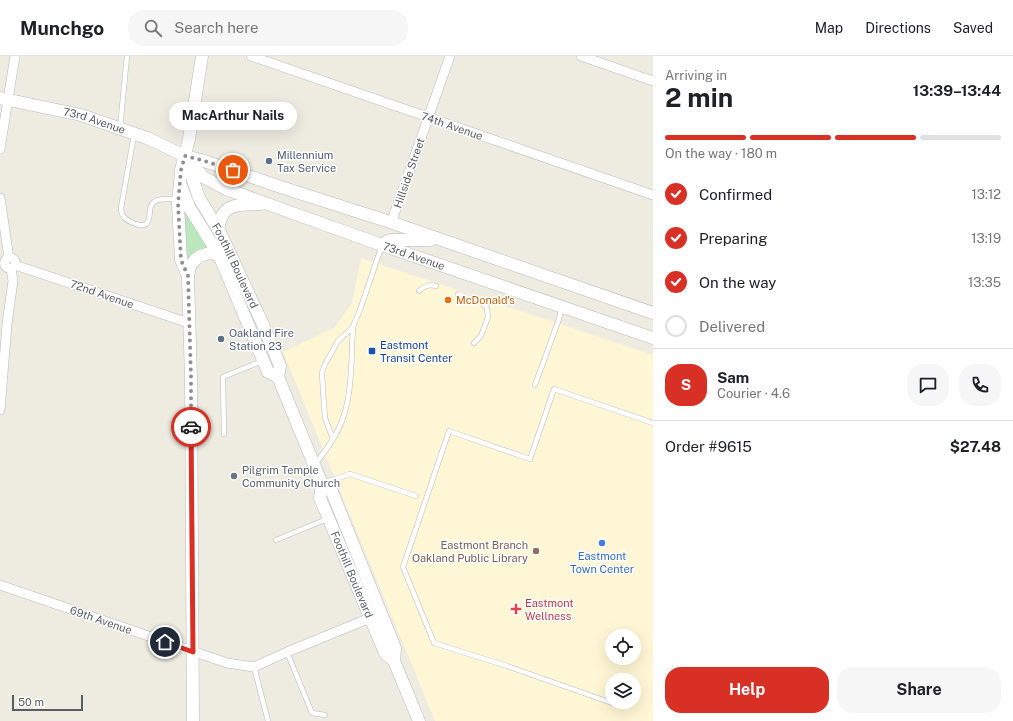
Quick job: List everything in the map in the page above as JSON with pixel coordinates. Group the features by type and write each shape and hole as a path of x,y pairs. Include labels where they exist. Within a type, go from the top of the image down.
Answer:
{"main road":[{"path":"188,276 181,260 178,204 181,170 185,156 202,56"},
{"name":"73rd Avenue","path":"4,99 81,115 147,138 185,156 391,223 653,313"},
{"name":"73rd Avenue","path":"185,156 203,177 226,189 382,245 653,338"},
{"name":"Foothill Boulevard","path":"185,156 199,198 218,229 261,320 280,366 278,377 322,484 332,492 376,616"},
{"name":"Foothill Boulevard","path":"180,183 189,207 219,255 268,372 278,377"},
{"path":"218,229 222,215 230,207 236,205 267,204"},
{"path":"382,245 390,240 441,240"},
{"path":"193,721 191,378 188,276 190,266 194,260 200,256 210,253 219,255"},
{"name":"Foothill Boulevard","path":"322,484 320,498 376,616 395,648 394,661 419,721"}],"street":[{"path":"0,149 4,99 15,56"},
{"name":"74th Avenue","path":"251,56 653,195"},
{"name":"Hillside Street","path":"391,223 450,56"},
{"path":"581,56 653,81"},
{"path":"0,198 8,262 13,277 7,324 0,410"},
{"name":"72nd Avenue","path":"8,262 189,323"},
{"name":"69th Avenue","path":"0,585 227,663 254,667"},
{"path":"254,667 376,616"}],"lane":[{"path":"120,129 127,56"},
{"path":"134,134 121,208 124,218 133,223 143,225 146,224 151,205 154,201 179,199"},
{"path":"314,464 333,439 340,427 344,415 350,390 353,327 382,245"},
{"path":"419,291 423,287 433,285 436,286"},
{"path":"458,294 481,302 487,308 488,317 481,336 474,343"},
{"path":"535,385 559,320 562,307"},
{"path":"248,325 261,320"},
{"path":"333,439 325,418 322,373 325,364 338,341 353,327"},
{"path":"224,434 223,378 263,361"},
{"path":"605,701 507,666 434,643 403,567 449,431 530,459 554,389 653,423"},
{"path":"322,484 350,474 416,496"},
{"path":"276,540 329,518"},
{"path":"287,652 312,713 325,715"},
{"path":"254,667 268,721"}],"shaded area":[{"name":"Eastmont Town Center","path":"361,258 653,355 653,721 435,721 283,352 334,328 352,303"}],"green space":[{"path":"185,211 208,248 196,251 186,259 184,222"}],"way so far":[{"path":"191,427 188,276 181,260 178,204 181,170 185,156 233,170"}],"place":[{"name":"Millennium Tax Service","path":"269,161"},
{"name":"MacArthur Nails","path":"233,170"},
{"name":"McDonald's","path":"448,300"},
{"name":"Oakland Fire Station 23","path":"221,339"},
{"name":"Eastmont Transit Center","path":"372,351"},
{"name":"Pilgrim Temple Community Church","path":"234,476"},
{"name":"Eastmont Town Center","path":"602,543"},
{"name":"Eastmont Branch Oakland Public Library","path":"536,551"},
{"name":"Eastmont Wellness","path":"516,609"}],"route":[{"path":"165,642 193,652 191,427"}]}
